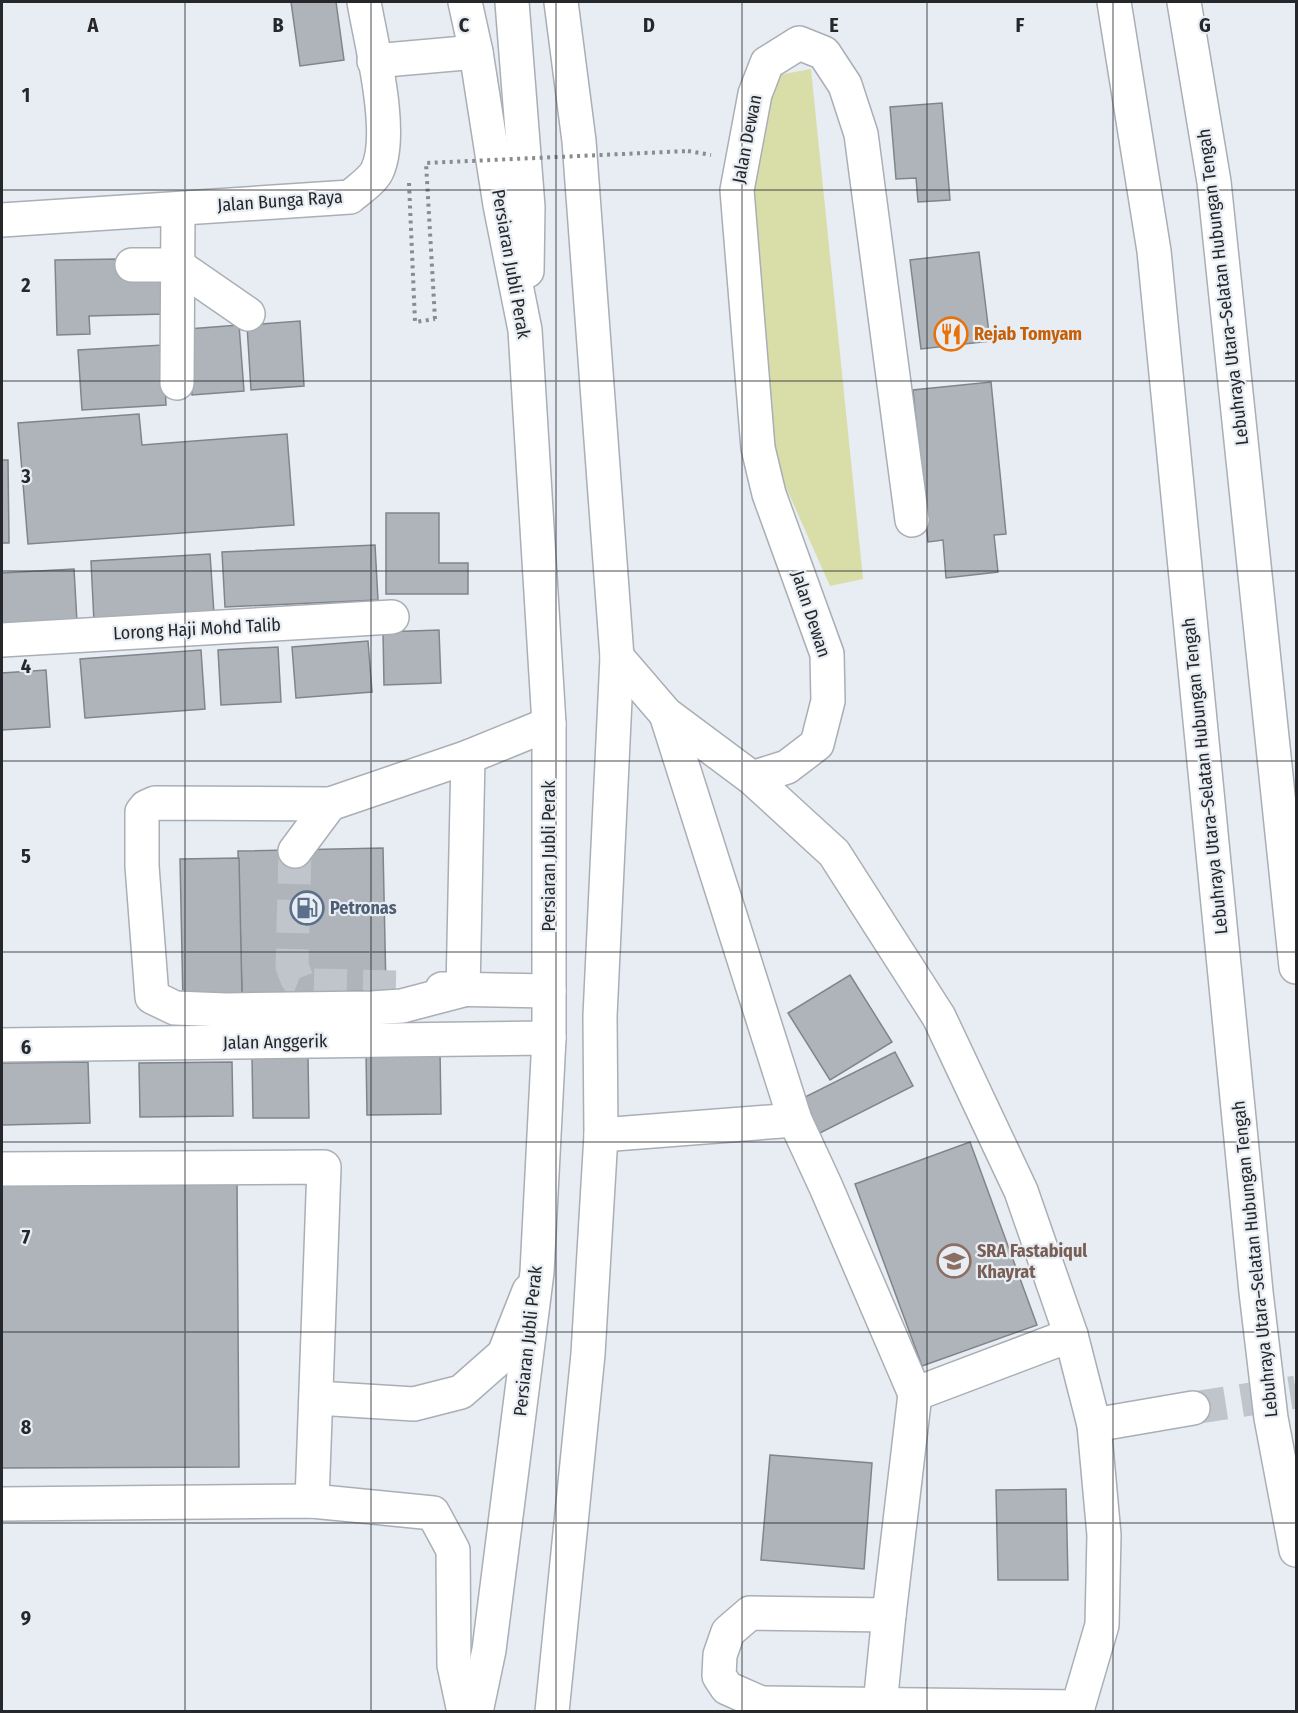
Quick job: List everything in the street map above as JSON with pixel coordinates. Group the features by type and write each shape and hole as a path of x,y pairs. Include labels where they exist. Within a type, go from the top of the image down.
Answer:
{"main road":[{"name":"Jalan Bunga Raya","path":"2,220 350,197 376,173 383,144 381,98 364,2"},
{"name":"Persiaran Jubli Perak","path":"465,2 476,52 500,205 525,330 549,724 549,1038 537,1272 491,1638 476,1712"},
{"path":"512,2 528,207 525,330"},
{"path":"552,1712 588,1354 601,1135 600,1016 617,657 579,141 561,2"},
{"name":"Lebuhraya Utara–Selatan Hubungan Tengah","path":"1114,2 1154,251 1256,1292 1271,1418 1296,1550"},
{"name":"Lebuhraya Utara–Selatan Hubungan Tengah","path":"1184,2 1214,182 1296,967"},
{"name":"Jalan Dewan","path":"752,778 788,767 817,744 828,701 827,654 769,494 758,448 737,190 755,94 767,63 799,43 824,53 845,85 861,134 912,520"},
{"path":"374,61 476,52"},
{"path":"177,383 178,208"},
{"path":"132,265 177,265 248,314"},
{"name":"Lorong Haji Mohd Talib","path":"2,640 392,617"},
{"path":"617,657 666,714 752,778 834,853 939,1017 1021,1191 1071,1335 1094,1425 1104,1535 1102,1625 1077,1709 880,1705 759,1707 727,1688 719,1676 720,1655 728,1632 750,1613 889,1615"},
{"path":"666,714 795,1120 915,1394 880,1705"},
{"path":"463,990 402,1005 372,1008 237,1010 175,1008 152,997 141,841 142,812 146,807 155,803 330,804 468,757 549,724"},
{"path":"463,990 468,757"},
{"path":"295,850 330,804"},
{"path":"397,987 549,991"},
{"name":"Jalan Anggerik","path":"2,1045 549,1038"},
{"path":"601,1135 795,1120"},
{"path":"2,1169 324,1167 312,1502"},
{"path":"317,1398 414,1404 460,1392 504,1354 537,1272"},
{"path":"915,1394 1071,1335"},
{"path":"1094,1425 1193,1408"},
{"path":"2,1504 312,1502 434,1513 453,1550 454,1665 464,1712"}],"path":[{"path":"409,181 415,322 435,319 426,163 688,151"}],"green space":[{"path":"811,69 863,579 830,586 772,456 743,180 778,75"}],"building":[{"path":"291,2 336,2 344,60 300,66"},
{"path":"942,103 950,200 918,202 916,178 896,179 890,107"},
{"path":"979,252 990,341 921,349 910,260"},
{"path":"121,259 163,274 164,314 89,316 90,334 57,335 55,260"},
{"path":"300,321 304,386 251,390 247,325"},
{"path":"239,325 244,391 192,395 188,329"},
{"path":"163,345 166,405 82,410 78,350"},
{"path":"991,382 1006,534 994,535 998,572 946,578 943,540 928,542 913,390"},
{"path":"139,414 142,445 287,434 294,525 28,544 18,423"},
{"path":"2,460 8,460 9,543 2,543"},
{"path":"386,513 439,513 439,563 468,563 468,594 386,594"},
{"path":"375,545 378,600 225,607 222,552"},
{"path":"210,554 214,614 94,622 91,561"},
{"path":"74,569 77,622 2,626 2,573"},
{"path":"439,630 441,683 384,685 383,632"},
{"path":"368,641 372,692 296,698 292,647"},
{"path":"278,647 281,702 221,705 218,650"},
{"path":"201,650 205,709 85,718 80,659"},
{"path":"46,670 50,727 2,730 2,673"},
{"path":"383,848 386,990 242,994 238,851"},
{"path":"239,858 242,994 183,1004 180,859"},
{"path":"850,975 892,1042 830,1080 788,1013"},
{"path":"440,1050 441,1114 367,1115 366,1052"},
{"path":"895,1052 913,1086 816,1135 799,1100"},
{"path":"252,1057 308,1057 309,1118 253,1118"},
{"path":"88,1062 90,1123 2,1125 2,1063"},
{"path":"232,1062 233,1116 140,1117 139,1063"},
{"name":"SRA Fastabiqul Khayrat","path":"970,1142 1037,1325 922,1366 855,1184"},
{"path":"237,1178 239,1467 2,1468 2,1179"},
{"path":"770,1455 872,1463 864,1569 761,1560"},
{"path":"1066,1489 1068,1580 998,1580 996,1490"}],"tunnel":[{"path":"295,851 292,966 297,979 312,985 397,987"},
{"path":"1193,1408 1296,1392"}],"place":[{"name":"Rejab Tomyam","path":"951,334"},
{"name":"Petronas","path":"307,908"},
{"name":"SRA Fastabiqul Khayrat","path":"954,1261"}]}
